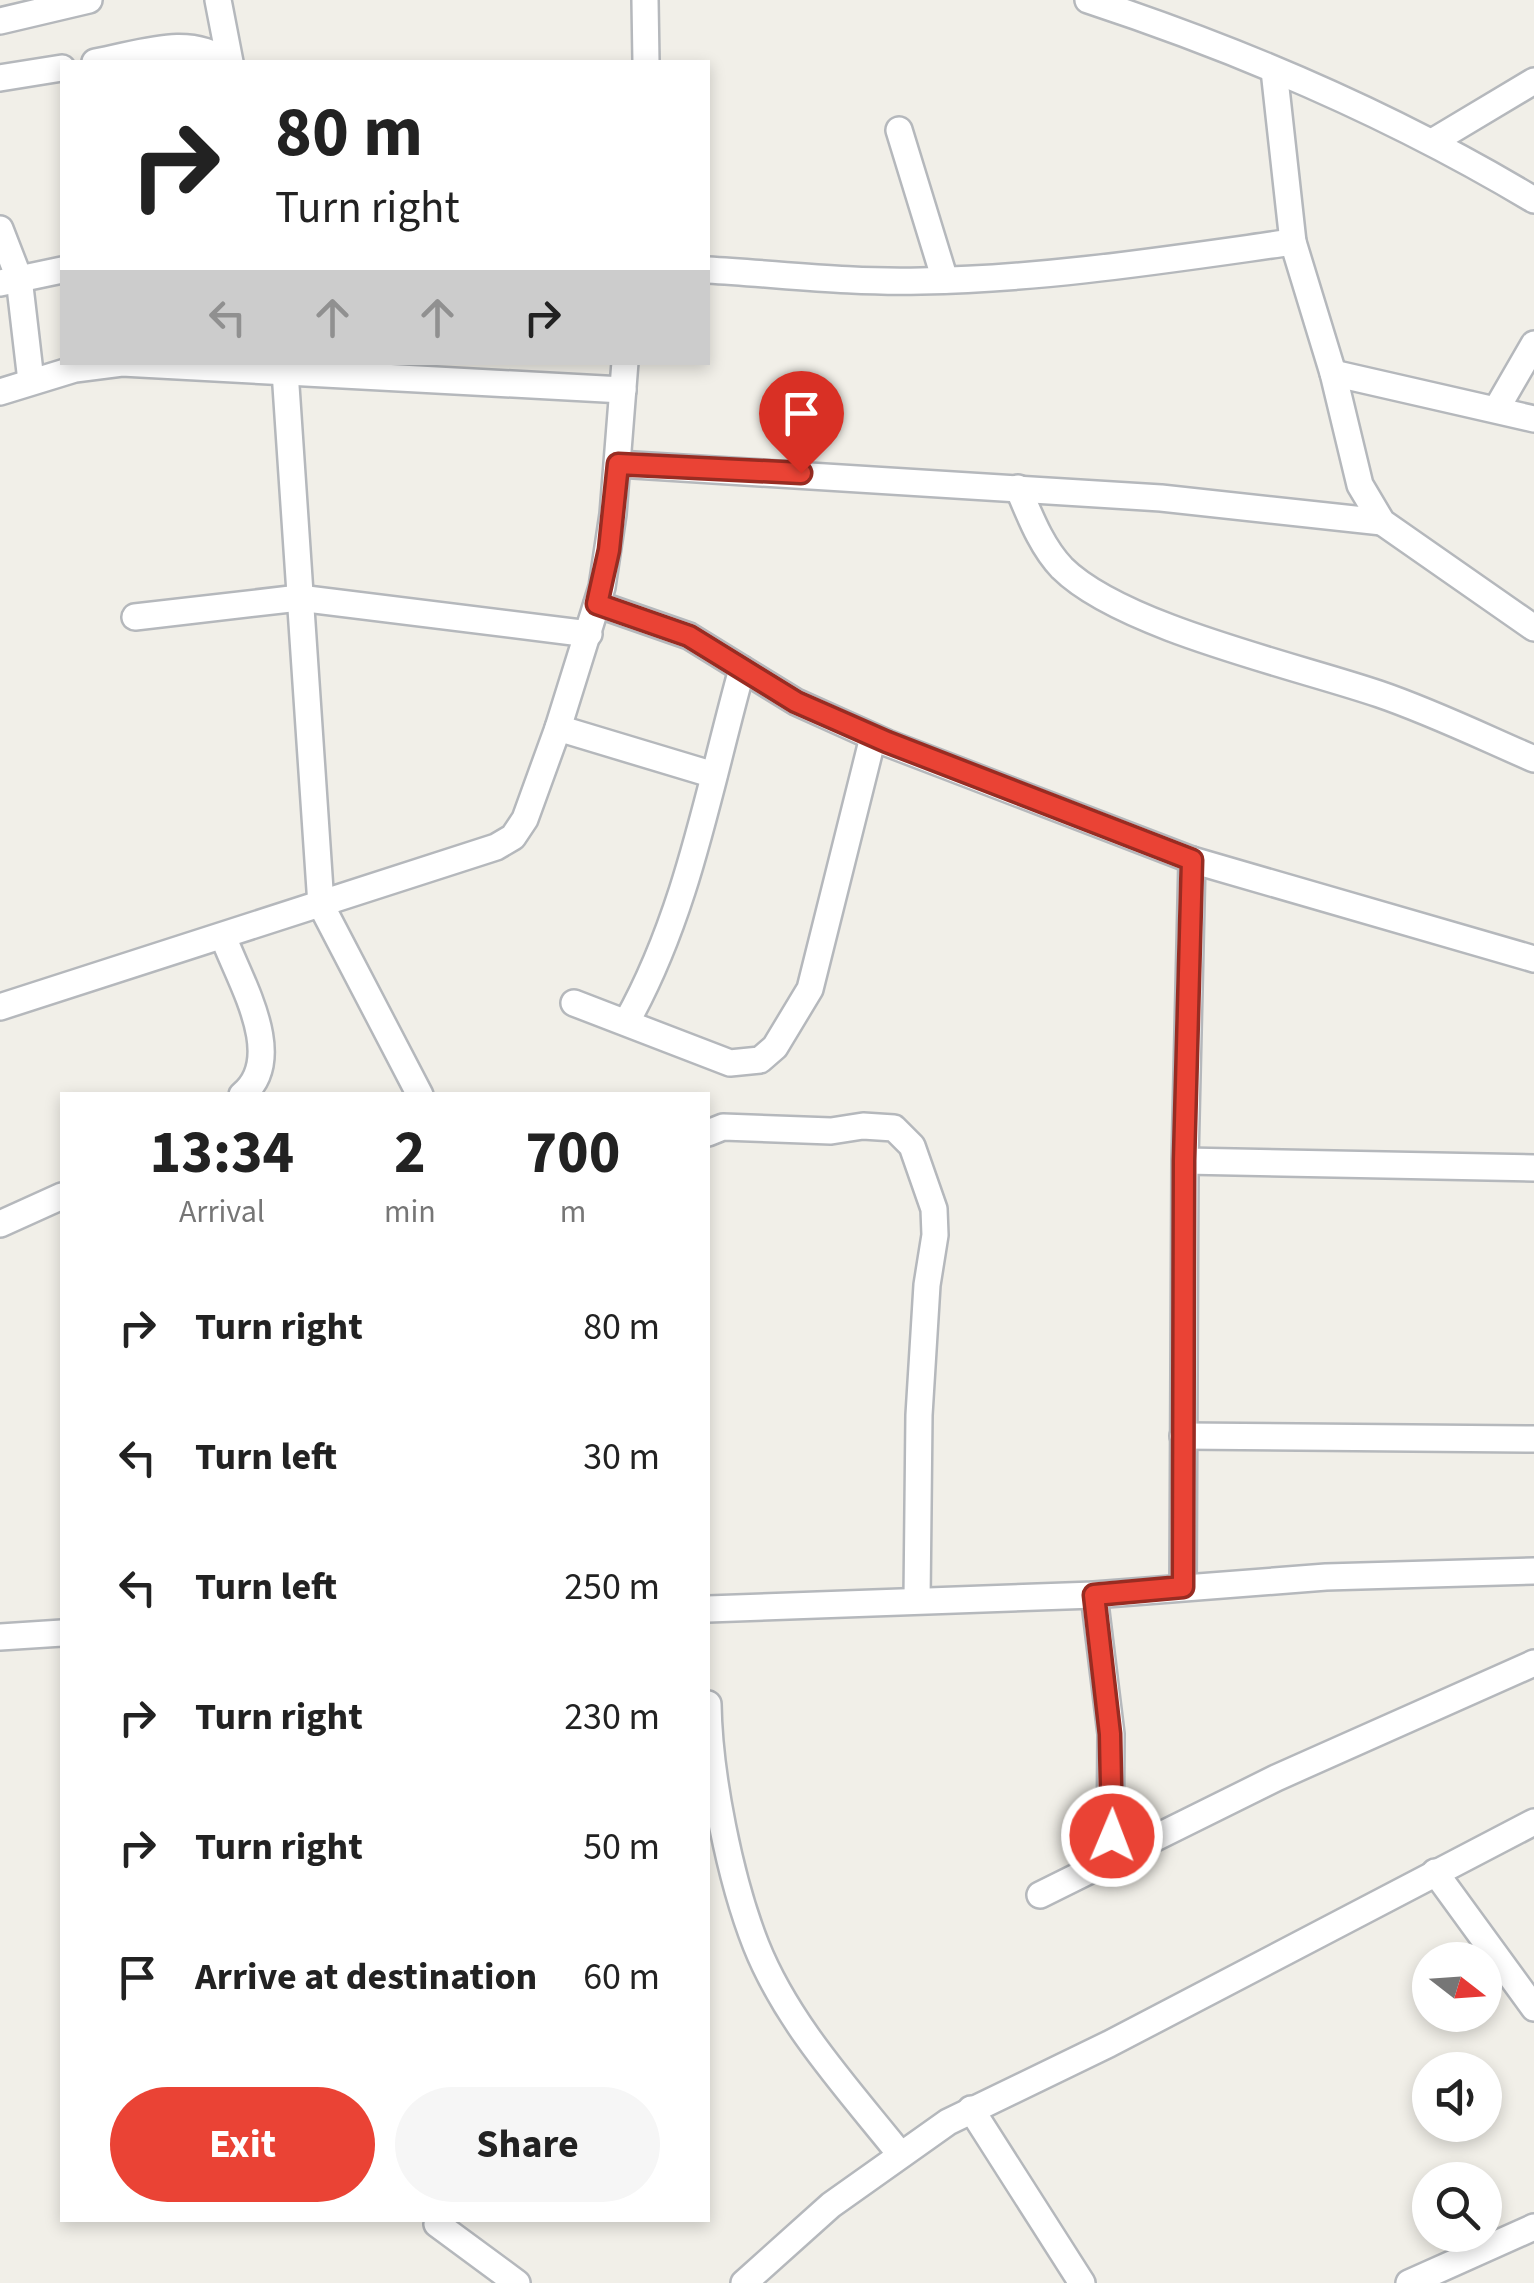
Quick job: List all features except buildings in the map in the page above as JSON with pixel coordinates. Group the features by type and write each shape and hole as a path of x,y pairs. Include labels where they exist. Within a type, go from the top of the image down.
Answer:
{"street":[{"path":"0,20 89,0"},
{"path":"218,0 228,60"},
{"path":"645,0 646,60"},
{"path":"1088,0 1118,5 1274,70 1432,142 1534,200"},
{"path":"106,60 186,46 225,60"},
{"path":"0,78 60,68"},
{"path":"1274,70 1294,242 1333,373 1360,485 1382,522 1534,628"},
{"path":"1432,142 1534,82"},
{"path":"899,130 944,280"},
{"path":"0,229 30,381"},
{"path":"710,270 848,280 944,280 1294,242"},
{"path":"10,280 60,270"},
{"path":"1497,408 1534,344"},
{"path":"0,392 101,365"},
{"path":"163,365 286,371 395,370 623,390"},
{"path":"0,1007 321,905 496,847 514,837 558,728 597,604 609,550 625,365"},
{"path":"286,371 321,905 418,1092"},
{"path":"1333,373 1534,419"},
{"path":"618,464 1162,498 1382,522"},
{"path":"1018,488 1044,544 1063,568 1114,602 1154,620 1396,701 1534,760"},
{"path":"135,617 299,598 589,634"},
{"path":"597,604 689,636 796,702 874,737 1192,860 1534,959"},
{"path":"627,1021 645,989 676,912 742,668"},
{"path":"558,728 714,774"},
{"path":"574,1003 730,1063 760,1060 775,1047 810,989 874,737"},
{"path":"1183,1587 1184,1161 1192,860"},
{"path":"223,936 256,1026 262,1056 260,1076 245,1092"},
{"path":"710,1132 723,1127 831,1132 862,1126 894,1128 912,1146 934,1209 935,1236 927,1285 919,1416 917,1600"},
{"path":"1184,1161 1534,1168"},
{"path":"0,1224 60,1197"},
{"path":"1183,1436 1534,1439"},
{"path":"710,1608 1094,1595 1183,1587 1534,1571"},
{"path":"1094,1595 1110,1734 1110,1864"},
{"path":"0,1637 60,1633"},
{"path":"1040,1895 1110,1864 1276,1778 1534,1663"},
{"path":"710,1738 716,1838 756,1946 816,2048 900,2154"},
{"path":"744,2283 830,2205 971,2109 1109,2044 1534,1822"},
{"path":"1436,1872 1534,2008"},
{"path":"971,2109 1082,2283"},
{"path":"437,2224 516,2283"},
{"path":"1409,2283 1534,2227"}],"route":[{"path":"801,473 618,464 609,550 597,604 710,646 761,682 833,719 1192,860 1184,1161 1183,1587 1094,1595 1110,1734 1112,1836"}]}
